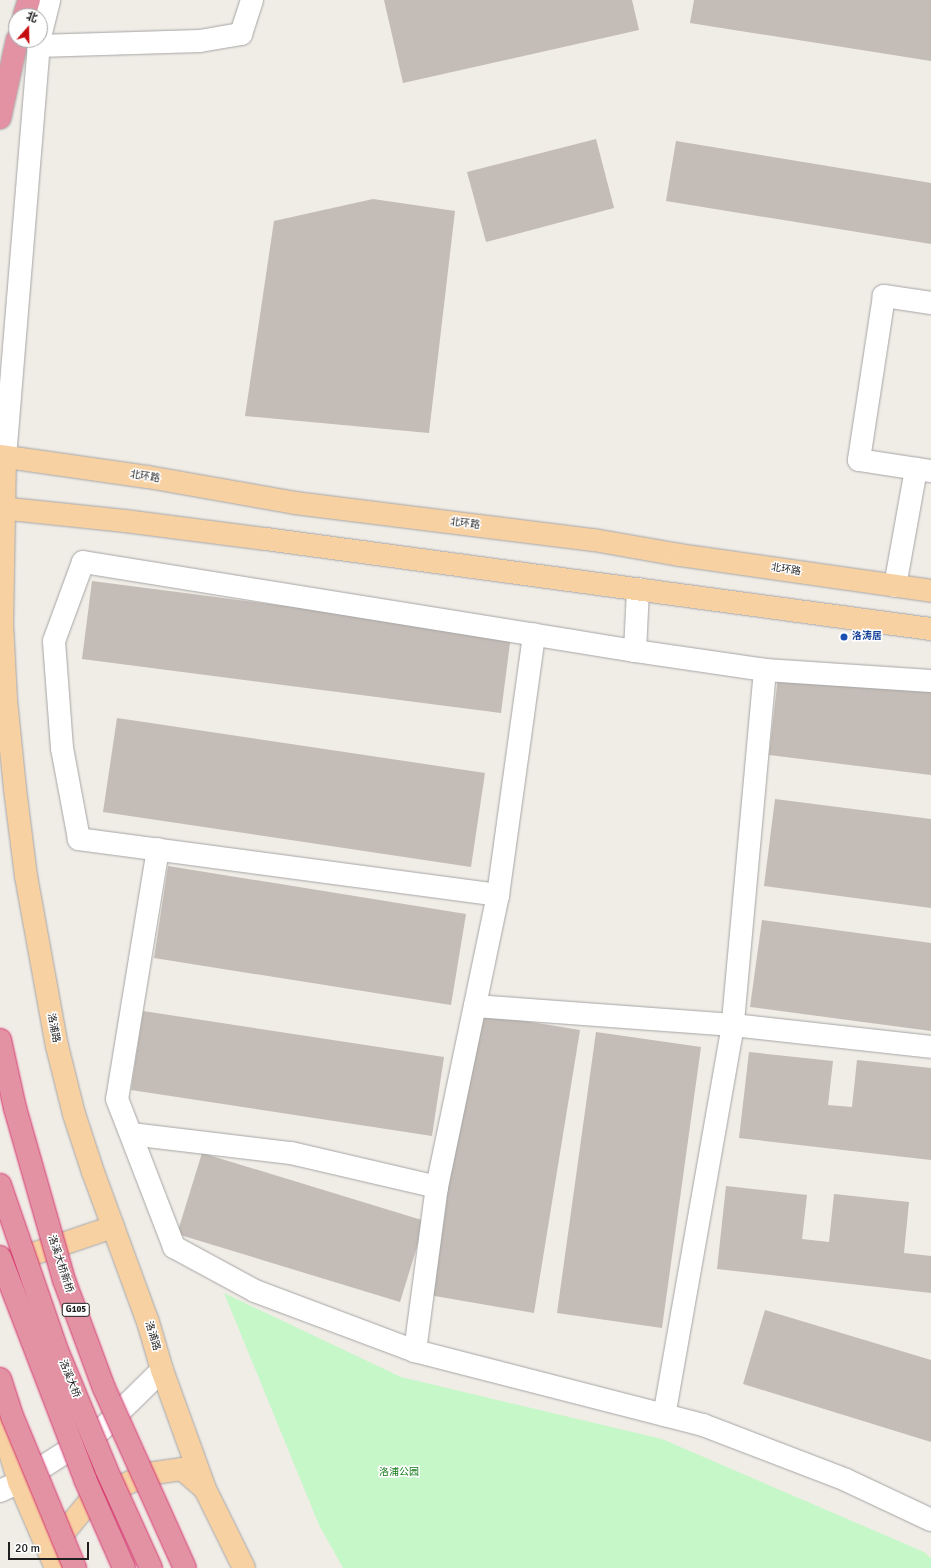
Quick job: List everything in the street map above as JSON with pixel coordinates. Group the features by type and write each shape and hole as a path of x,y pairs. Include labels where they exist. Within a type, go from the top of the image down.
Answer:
{"highway":[{"path":"0,118 15,48"},
{"name":"洛溪大桥新桥","path":"0,1040 15,1108 64,1280 104,1388 185,1568"},
{"name":"洛溪大桥","path":"0,1186 56,1348 106,1469 151,1568"},
{"name":"洛溪大桥","path":"0,1257 85,1479 124,1568"},
{"path":"0,1379 12,1416 75,1568"}],"main road":[{"name":"洛浦路","path":"2,457 2,623 6,700 26,876 57,1046 74,1114 148,1322 162,1370 205,1489 244,1568"},
{"name":"北环路","path":"2,457 148,477 295,503 594,540 931,591"},
{"path":"2,509 250,537 931,629"},
{"path":"0,1265 113,1227"},
{"path":"0,1419 10,1486 56,1568"},
{"path":"56,1568 61,1536 90,1501 147,1474 182,1469 205,1489"}],"street":[{"path":"48,41 200,41 241,34 252,0"},
{"path":"2,457 38,48"},
{"path":"895,586 923,470 859,460 884,296 931,303"},
{"path":"498,895 80,838 62,748 54,641 83,562 635,651 765,670 931,681"},
{"path":"635,651 638,589"},
{"path":"415,1351 437,1187 498,895 534,634"},
{"path":"664,1415 733,1025 765,670"},
{"path":"158,849 117,1099 174,1247 255,1291 415,1351 703,1425 846,1480 931,1520"},
{"path":"475,1006 733,1025 931,1047"},
{"path":"130,1134 291,1153 437,1187"},
{"path":"10,1486 102,1429 162,1370"}],"green space":[{"name":"洛浦公园","path":"224,1293 401,1377 662,1439 924,1552 931,1558 931,1568 343,1568 319,1525"}],"building":[{"path":"384,0 632,0 639,30 403,83"},
{"path":"694,0 931,0 931,61 690,23"},
{"path":"596,139 614,208 486,242 467,172"},
{"path":"676,141 931,183 931,244 666,201"},
{"path":"373,199 455,211 429,433 245,416 274,221"},
{"path":"92,581 511,635 501,713 82,659"},
{"path":"779,668 931,681 931,775 769,755"},
{"path":"117,718 485,773 471,867 103,812"},
{"path":"775,799 931,819 931,908 764,886"},
{"path":"168,866 466,914 451,1005 154,958"},
{"path":"762,920 931,943 931,1031 750,1007"},
{"path":"143,1011 444,1057 432,1136 131,1090"},
{"path":"475,1013 580,1030 534,1313 429,1295"},
{"path":"596,1032 701,1047 662,1328 557,1313"},
{"path":"749,1052 833,1061 828,1105 852,1107 857,1060 931,1068 931,1160 739,1138"},
{"path":"202,1153 425,1221 400,1302 177,1234"},
{"path":"726,1186 807,1195 802,1239 829,1242 834,1194 909,1202 904,1253 931,1256 931,1293 717,1269"},
{"path":"765,1310 931,1360 931,1442 743,1384"}],"place":[{"name":"洛涛居","path":"844,637"}]}
